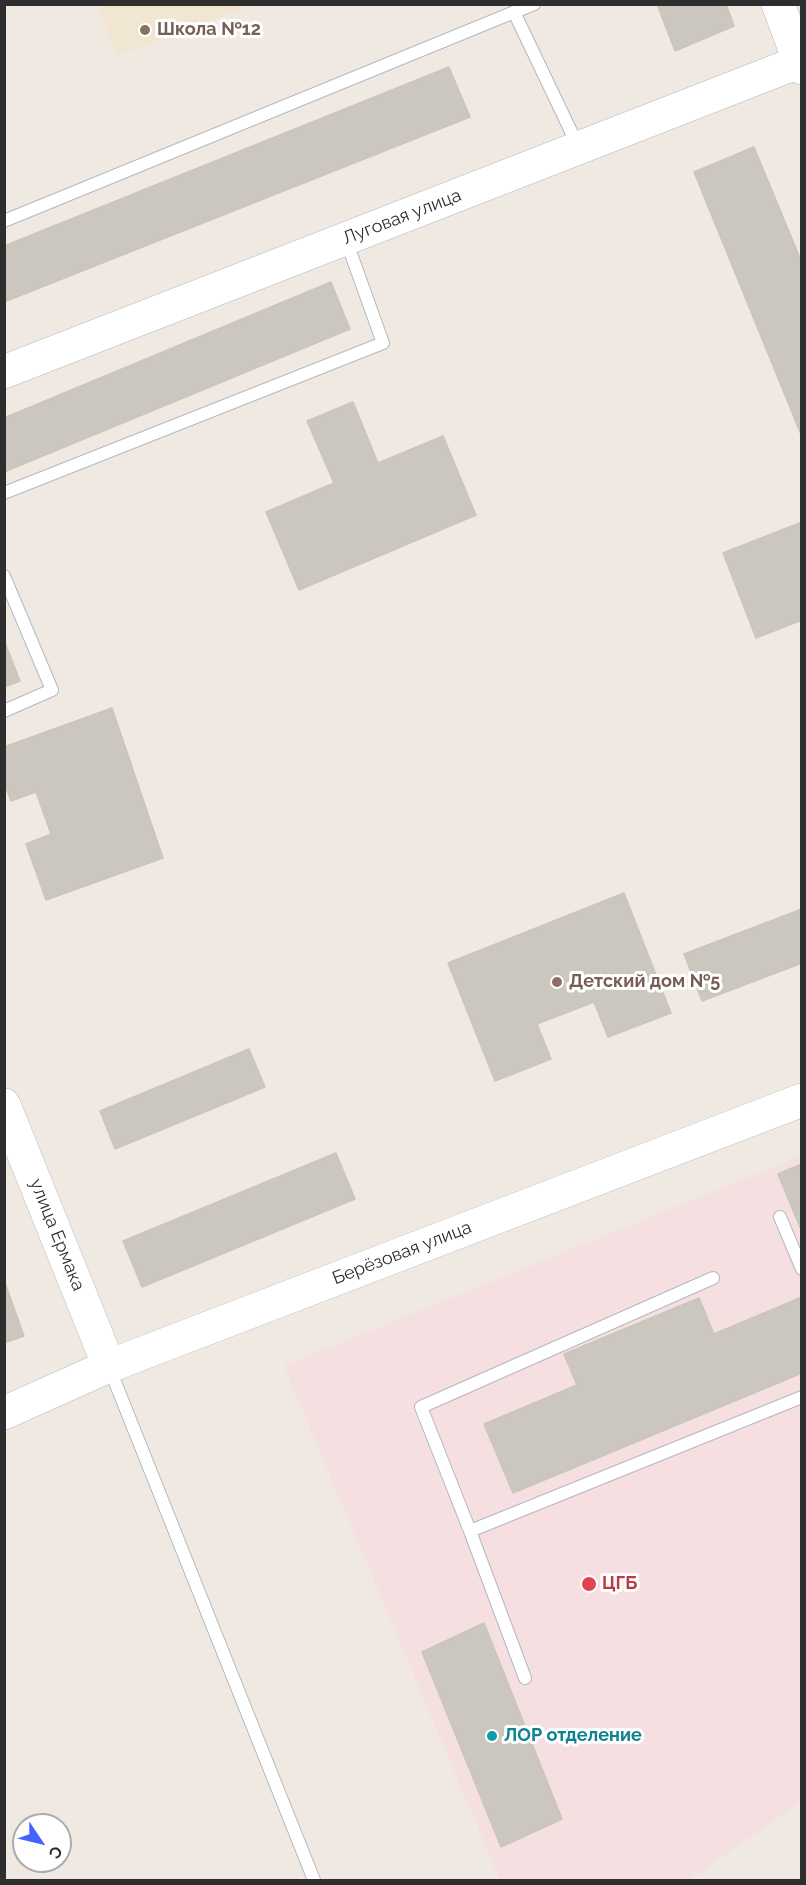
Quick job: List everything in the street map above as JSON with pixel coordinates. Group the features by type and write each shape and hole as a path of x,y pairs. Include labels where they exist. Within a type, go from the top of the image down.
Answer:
{"street":[{"path":"778,4 801,63"},
{"name":"Луговая улица","path":"4,372 801,63"},
{"name":"Берёзовая улица","path":"4,1413 109,1366 801,1100"},
{"name":"улица Ермака","path":"4,1105 109,1366"}],"lane":[{"path":"4,221 534,4"},
{"path":"514,12 579,149"},
{"path":"4,493 383,343 346,239"},
{"path":"4,576 52,690 4,711"},
{"path":"780,1217 801,1269"},
{"path":"525,1678 421,1407 713,1278"},
{"path":"109,1366 314,1881"},
{"path":"470,1531 801,1397"}],"shaded area":[{"name":"Школа №12","path":"97,5 252,5 117,56"},
{"name":"ЦГБ","path":"801,1156 801,1802 688,1880 500,1880 284,1366"}],"building":[{"path":"657,4 726,4 734,26 675,51"},
{"path":"449,67 470,117 4,302 4,246"},
{"path":"754,147 802,263 802,437 694,172"},
{"path":"331,282 350,329 4,472 4,418"},
{"path":"353,402 378,463 443,436 476,515 299,590 266,512 334,483 307,421"},
{"path":"802,522 802,620 756,638 723,553"},
{"path":"4,640 20,681 4,687"},
{"path":"112,708 163,858 46,900 26,844 51,834 36,792 11,801 4,782 4,747"},
{"name":"Детский дом №5","path":"624,893 671,1013 608,1037 594,1002 537,1024 551,1059 495,1081 448,963"},
{"path":"802,909 802,963 702,1001 684,954"},
{"path":"249,1049 265,1087 115,1149 100,1111"},
{"path":"336,1153 355,1199 142,1287 123,1241"},
{"path":"802,1164 802,1232 778,1174"},
{"path":"4,1280 24,1336 4,1343"},
{"path":"802,1297 802,1373 513,1493 484,1424 577,1385 564,1354 699,1298 714,1334"},
{"name":"ЛОР отделение","path":"484,1623 562,1819 501,1847 422,1652"}],"place":[{"name":"Школа №12","path":"145,30"},
{"name":"Детский дом №5","path":"557,982"},
{"name":"ЦГБ","path":"589,1584"},
{"name":"ЛОР отделение","path":"492,1736"}]}
